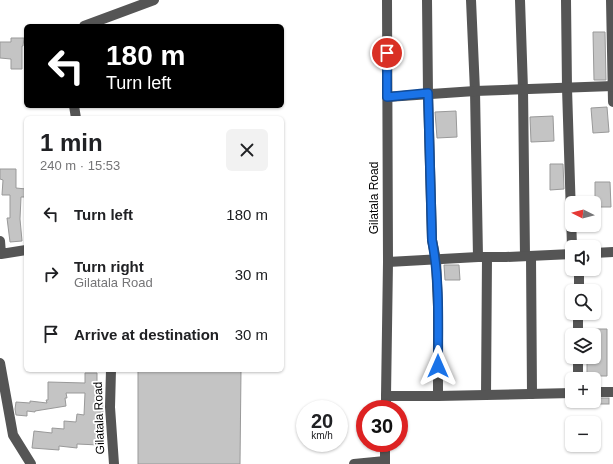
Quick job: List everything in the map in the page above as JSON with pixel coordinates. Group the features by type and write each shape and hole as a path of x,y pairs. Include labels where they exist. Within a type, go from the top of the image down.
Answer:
{"street":[{"path":"89,24 154,0"},
{"name":"Gilatala Road","path":"386,400 388,262 387,0"},
{"path":"427,0 432,240 436,260 438,307 438,396"},
{"path":"471,0 482,257 486,395"},
{"path":"520,0 532,394"},
{"path":"566,0 572,240"},
{"path":"611,0 613,102"},
{"path":"387,97 428,93 613,86"},
{"path":"0,241 1,254 24,250"},
{"path":"601,252 613,252"},
{"path":"388,262 565,254"},
{"path":"0,363 13,435 31,464"},
{"name":"Gilatala Road","path":"111,372 110,407 114,464"},
{"path":"601,392 613,392"},
{"path":"386,396 565,393"},
{"path":"354,464 385,463 385,452"}],"building":[{"path":"593,32 605,32 606,80 594,80"},
{"path":"11,38 24,38 22,46 22,69 11,69 11,59 0,58 0,42 11,42"},
{"path":"607,107 609,132 593,133 591,108"},
{"path":"456,111 457,137 437,138 435,112"},
{"path":"553,116 554,141 531,142 530,117"},
{"path":"550,164 563,164 564,189 550,190"},
{"path":"0,169 16,169 16,188 24,189 24,197 21,197 20,219 22,241 10,242 7,218 10,218 10,195 2,195 3,180 0,179"},
{"path":"595,182 610,182 611,207 601,207 601,196 595,196"},
{"path":"444,265 459,265 460,280 445,280"},
{"path":"601,329 607,329 607,376 601,376 601,372 587,372 587,364 601,364"},
{"path":"138,372 241,372 240,464 138,464"},
{"path":"85,373 97,373 97,388 102,387 103,416 99,445 77,444 77,448 59,446 59,450 32,448 34,431 52,433 52,428 64,429 64,421 76,422 77,414 84,415 85,393 66,393 66,406 35,412 27,411 27,416 16,415 16,402 30,403 30,401 47,403 48,382 85,383"},
{"path":"601,398 609,398 609,404 601,404"}],"route":[{"path":"387,53 387,97 428,93 432,240 437,275 438,366"}]}
